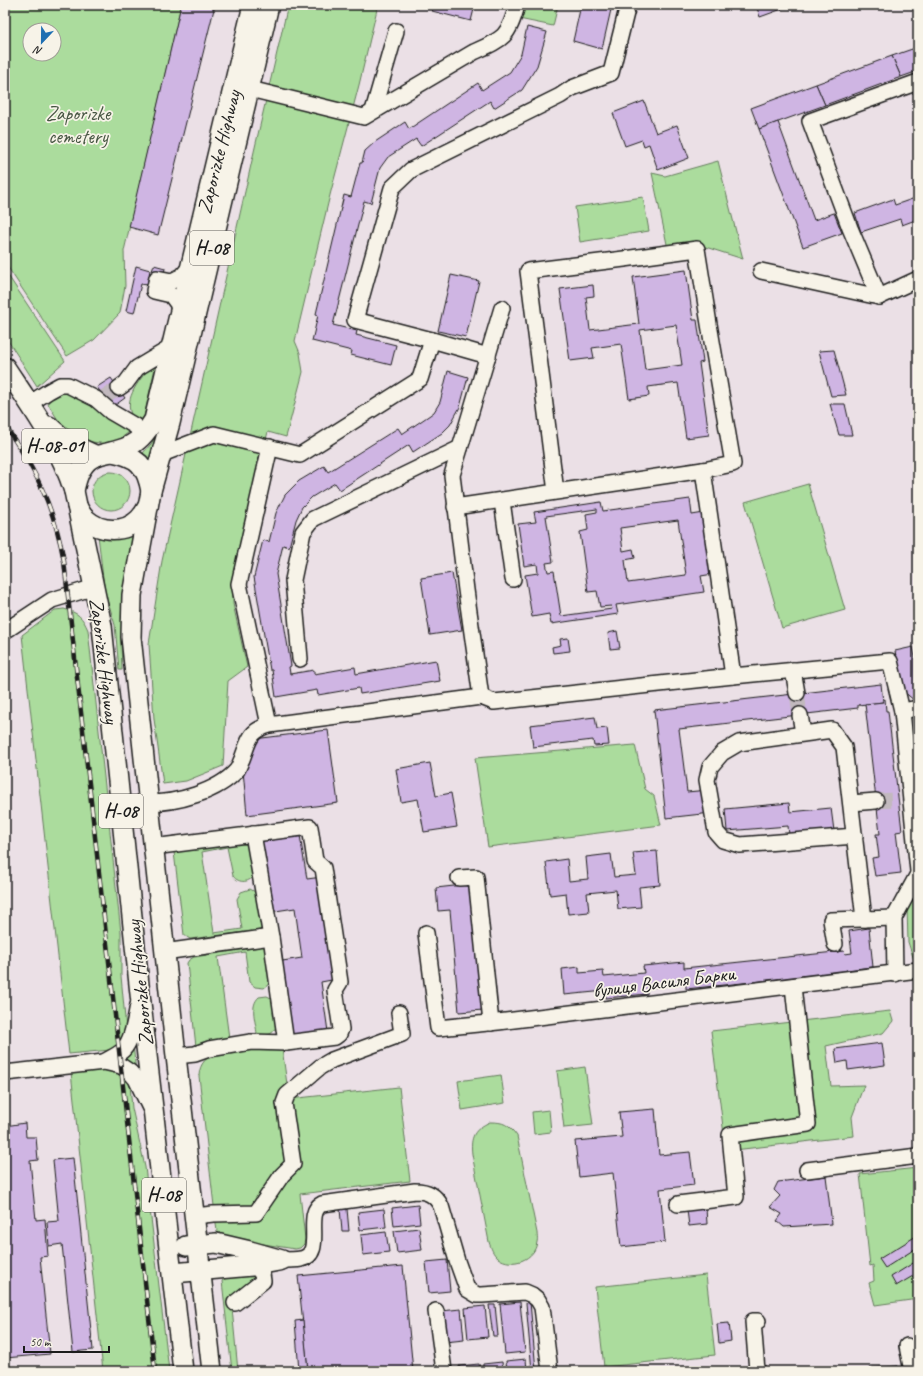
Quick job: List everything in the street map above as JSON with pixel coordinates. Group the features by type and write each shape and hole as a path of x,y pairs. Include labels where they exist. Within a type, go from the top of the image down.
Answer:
{"main road":[{"name":"Zaporizke Highway","path":"212,1371 148,804 131,637 132,595 150,498 162,454 242,87 253,5"},
{"name":"Zaporizke Highway","path":"183,1371 140,994 102,626 75,499 76,477 85,464 105,454 129,446 143,435 154,420 191,266 242,87 269,5"},
{"name":"Н-08-01","path":"5,367 59,453 68,472 75,499"},
{"name":"Н-08-01","path":"29,404 59,436 77,447 105,454"},
{"name":"Н-08","path":"75,499 85,519 98,527 113,530 128,527 140,518 150,498 148,476 140,464 127,455 105,454"},
{"path":"170,1248 216,1244 250,1250 282,1260"},
{"path":"173,1273 252,1266 282,1260"}],"street":[{"path":"242,87 364,117 507,34 517,5"},
{"path":"488,356 355,320 392,188 411,170 560,96 572,88 612,73 628,5"},
{"path":"374,111 396,31"},
{"path":"879,297 850,228 810,121 918,82"},
{"path":"455,507 502,501 703,470 733,464 697,249 528,271 556,492"},
{"path":"180,312 172,295 154,291 157,278 172,281 182,276 191,266"},
{"path":"761,271 879,297 918,278"},
{"path":"481,697 452,475 502,308"},
{"path":"162,454 214,434 300,455 420,378 432,340"},
{"path":"119,388 126,383 137,368 172,347"},
{"path":"29,404 60,385 68,385 100,398 111,412 135,426 143,435"},
{"path":"269,725 239,584 270,447"},
{"path":"300,659 293,580 303,532 313,519 460,448"},
{"path":"703,470 733,676"},
{"path":"502,501 513,579"},
{"path":"5,631 52,600 94,587"},
{"path":"148,804 166,803 212,789 226,780 238,769 252,734 259,728 269,725 481,697 494,702 733,676 890,661 902,711 904,799 918,871"},
{"path":"793,670 797,693"},
{"path":"902,711 918,708"},
{"path":"800,715 803,733"},
{"path":"855,836 740,845 723,840 716,832 707,780 710,767 722,753 740,743 832,730 844,747 855,836 860,877 864,918"},
{"path":"851,804 876,801"},
{"path":"153,847 310,827 315,861 323,868 340,982 335,990 341,1029 339,1034 335,1037 286,1043 251,1042 209,1049 195,1054 176,1056"},
{"path":"253,834 271,937 286,1043"},
{"path":"895,974 894,918 918,874"},
{"path":"459,878 476,877 491,1023"},
{"path":"835,944 831,920 894,918"},
{"name":"вулиця Василя Барки","path":"426,933 438,1028 491,1023 918,970"},
{"path":"164,952 271,937"},
{"path":"678,1204 736,1197 730,1135 808,1124 793,986"},
{"path":"104,1062 119,1053 128,1042 133,1027 140,994"},
{"path":"195,1216 256,1213 282,1175 293,1164 284,1103 287,1095 332,1060 402,1034 398,1012"},
{"path":"5,1073 104,1062 120,1066 130,1072 140,1087 155,1118"},
{"path":"808,1170 918,1156"},
{"path":"282,1260 302,1259 312,1251 314,1242 315,1210 322,1204 424,1191 431,1194 438,1200 441,1206 464,1284 467,1289 477,1295 525,1292 532,1295 542,1307 550,1371"},
{"path":"236,1303 262,1281 262,1274 252,1266"},
{"path":"436,1311 444,1371"},
{"path":"757,1371 753,1321 758,1321"},
{"path":"907,1346 912,1371"}],"green space":[{"name":"Zaporizke cemetery","path":"5,5 181,5 124,251 125,286 120,313 94,340 67,356 5,263"},
{"path":"288,5 378,5 295,341 300,353 303,372 286,437 268,432 261,457 233,586 233,604 247,667 228,681 223,766 186,781 163,784 154,719 149,644 162,561"},
{"path":"517,5 558,5 553,26 514,18"},
{"path":"718,161 743,259 696,244 668,249 652,173 665,176"},
{"path":"643,197 649,231 580,242 575,207"},
{"path":"5,271 65,361 37,386 5,336"},
{"path":"154,365 155,368 144,416 142,419 136,418 131,413 129,405 132,393 139,381 151,366"},
{"path":"64,392 72,392 133,429 120,439 109,444 83,441 65,431 48,404 53,397"},
{"path":"162,425 150,460 143,453 151,444"},
{"path":"107,472 115,472 125,477 129,484 129,498 125,505 115,510 107,510 97,505 95,502 92,495 92,487 97,477 100,475"},
{"path":"808,484 845,610 782,628 745,502"},
{"path":"133,531 123,605 121,643 122,670 119,670 115,625 105,595 98,535"},
{"path":"64,609 79,616 84,621 88,630 121,933 121,976 126,1029 119,1045 110,1050 69,1054 22,635 55,610"},
{"path":"635,745 645,789 654,796 661,825 488,847 475,758"},
{"path":"239,843 250,847 255,874 247,881 235,879 233,876 227,847 202,852 214,933 242,929 237,899 241,892 250,889 257,893 263,928 260,930 190,939 184,935 174,852"},
{"path":"918,890 918,966 916,966 908,942 907,907"},
{"path":"266,946 270,983 264,988 255,987 249,982 245,952 218,957 229,1038 257,1034 254,1005 259,997 267,996 273,999 277,1018 274,1031 270,1034 196,1047 187,963 189,960 194,957"},
{"path":"890,1011 893,1021 883,1033 826,1046 831,1086 864,1085 852,1117 854,1136 726,1151 711,1031"},
{"path":"133,1044 136,1072 125,1062 125,1057"},
{"path":"282,1048 289,1099 399,1087 410,1181 300,1194 305,1239 304,1244 300,1248 295,1249 232,1239 217,1232 199,1076 204,1061 217,1053 232,1050"},
{"path":"585,1067 593,1125 564,1128 557,1071"},
{"path":"111,1068 120,1072 127,1079 130,1085 132,1108 145,1167 169,1371 103,1371 71,1072"},
{"path":"501,1075 505,1103 462,1110 458,1081"},
{"path":"549,1110 551,1132 534,1134 532,1112"},
{"path":"490,1122 505,1124 517,1136 537,1233 537,1241 532,1254 527,1258 516,1262 504,1261 498,1258 491,1249 472,1154 474,1134"},
{"path":"918,1168 918,1299 875,1305 869,1283 874,1281 873,1265 870,1266 860,1174"},
{"path":"706,1275 715,1355 604,1367 595,1287"},
{"path":"252,1276 256,1278 231,1298 238,1371 232,1371 222,1281 226,1278"}],"building":[{"path":"181,5 215,5 158,235 129,227"},
{"path":"421,5 475,5 471,21 432,11 433,8"},
{"path":"581,5 612,5 602,49 573,41"},
{"path":"756,5 781,5 782,9 760,17"},
{"path":"527,27 547,32 537,66 522,90 494,108 490,101 421,146 416,139 388,157 380,168 371,203 364,201 333,325 357,331 356,335 396,345 391,365 351,355 352,351 312,341 318,315 316,314 344,195 351,197 360,163 362,163 365,151 375,142 405,122 409,129 478,83 482,90 510,72 521,54"},
{"path":"918,47 918,71 901,77 892,56"},
{"path":"892,56 901,77 825,105 816,84"},
{"path":"816,84 825,105 759,129 751,108"},
{"path":"644,101 656,133 677,125 689,158 658,170 649,144 644,146 642,140 625,146 613,113"},
{"path":"778,122 814,220 834,213 842,233 803,247 759,129"},
{"path":"918,197 918,219 902,225 900,219 861,232 855,213 893,199 895,205"},
{"path":"154,265 165,268 164,274 152,271"},
{"path":"136,266 150,270 147,285 141,284 134,313 126,311"},
{"path":"686,270 693,320 697,320 703,362 699,363 709,435 686,438 678,383 648,387 649,396 629,399 621,344 592,348 594,358 570,361 560,289 593,285 594,296 586,297 590,330 639,324 633,277","holes":["676,325 682,365 645,370 640,330"]},
{"path":"451,275 479,281 466,337 438,331"},
{"path":"834,350 846,395 831,396 819,351"},
{"path":"448,371 468,377 460,407 450,425 442,433 413,452 409,445 340,490 335,483 312,497 302,507 296,520 289,547 283,545 276,574 291,666 289,667 290,674 314,670 314,674 355,667 356,674 436,660 440,681 360,694 359,688 318,695 317,690 276,697 254,577 263,540 269,542 276,513 285,495 299,481 324,466 328,472 398,428 402,434 434,412 440,402"},
{"path":"111,378 125,398 111,408 97,387"},
{"path":"830,404 845,404 852,435 839,435"},
{"path":"690,499 692,515 704,513 713,574 701,576 704,592 616,605 618,614 551,624 549,614 532,617 525,575 538,573 537,564 524,566 518,524 536,522 534,512 601,502 603,511","holes":["597,509 597,512 586,514 588,530 580,532 588,592 597,591 600,607 611,606 612,609 561,616 554,571 548,572 546,563 553,562 546,516","678,520 686,575 628,583 625,560 635,558 633,549 623,551 620,528"]},
{"path":"452,573 462,630 430,635 421,578"},
{"path":"617,631 620,648 610,649 608,633"},
{"path":"568,638 570,651 553,653 552,647 561,645 560,639"},
{"path":"913,647 918,673 918,701 915,701 903,691 895,651"},
{"path":"881,684 883,702 858,705 858,708 679,729 687,792 708,790 711,813 666,818 654,710"},
{"path":"885,699 886,711 888,711 902,831 896,832 901,873 875,876 872,858 879,857 876,834 880,834 865,704 883,702"},
{"path":"595,717 597,729 607,728 609,745 594,746 593,740 533,747 530,725"},
{"path":"328,730 338,803 247,815 243,770 254,739"},
{"path":"430,763 436,796 451,793 457,827 424,832 418,799 401,802 396,769"},
{"path":"789,803 790,812 831,808 834,831 789,835 788,826 727,831 725,809"},
{"path":"298,823 307,879 322,877 337,979 321,982 329,1039 288,1045 276,962 302,958 295,908 269,912 256,829"},
{"path":"657,851 660,885 639,887 641,907 618,909 616,890 587,893 589,912 568,914 566,893 550,895 546,862 567,859 569,881 588,879 586,857 611,854 614,877 636,875 633,853"},
{"path":"472,884 483,1010 459,1012 450,910 438,911 436,888"},
{"path":"869,928 873,967 846,970 846,972 686,989 686,983 647,988 647,994 606,998 605,991 564,995 562,969 579,967 579,973 603,971 604,977 644,973 643,966 684,962 684,968 844,951 845,954 852,953 849,931"},
{"path":"882,1043 885,1065 848,1070 847,1061 837,1063 835,1049"},
{"path":"655,1109 659,1155 690,1152 694,1185 660,1189 665,1242 621,1247 613,1173 579,1177 575,1141 622,1137 619,1112"},
{"path":"25,1123 26,1137 36,1137 38,1160 30,1161 36,1220 45,1219 48,1256 40,1257 50,1354 5,1358 5,1126"},
{"path":"73,1158 93,1350 73,1352 62,1244 49,1246 47,1222 59,1221 53,1160"},
{"path":"826,1176 832,1224 784,1227 777,1221 782,1214 770,1207 780,1196 774,1190 778,1182"},
{"path":"418,1205 420,1223 394,1226 392,1208"},
{"path":"706,1208 707,1224 689,1226 687,1210"},
{"path":"340,1209 347,1209 349,1231 342,1231"},
{"path":"384,1209 386,1227 360,1230 358,1212"},
{"path":"419,1228 422,1250 397,1253 394,1231"},
{"path":"386,1232 389,1252 363,1255 361,1235"},
{"path":"918,1235 918,1247 885,1268 879,1259"},
{"path":"447,1260 450,1291 429,1293 426,1262"},
{"path":"918,1260 918,1273 896,1286 891,1277"},
{"path":"403,1266 413,1371 308,1371 298,1276"},
{"path":"520,1302 525,1352 505,1354 500,1304"},
{"path":"530,1302 536,1371 532,1371 526,1303"},
{"path":"489,1305 495,1305 498,1336 493,1336"},
{"path":"485,1306 488,1337 468,1339 465,1308"},
{"path":"461,1309 464,1340 445,1342 441,1311"},
{"path":"303,1320 308,1371 299,1371 295,1321"},
{"path":"729,1323 731,1341 719,1343 717,1324"},
{"path":"526,1359 527,1371 507,1371 506,1361"},
{"path":"502,1362 503,1371 483,1371 483,1364"},
{"path":"479,1364 480,1371 460,1371 459,1366"},
{"path":"898,1366 899,1371 870,1371 870,1368"}],"tunnel":[{"path":"104,397 119,388"},
{"path":"797,693 800,715"},
{"path":"876,801 898,800"}],"railway":[{"path":"5,425 30,465 42,488 59,536 64,561 155,1371"}]}
